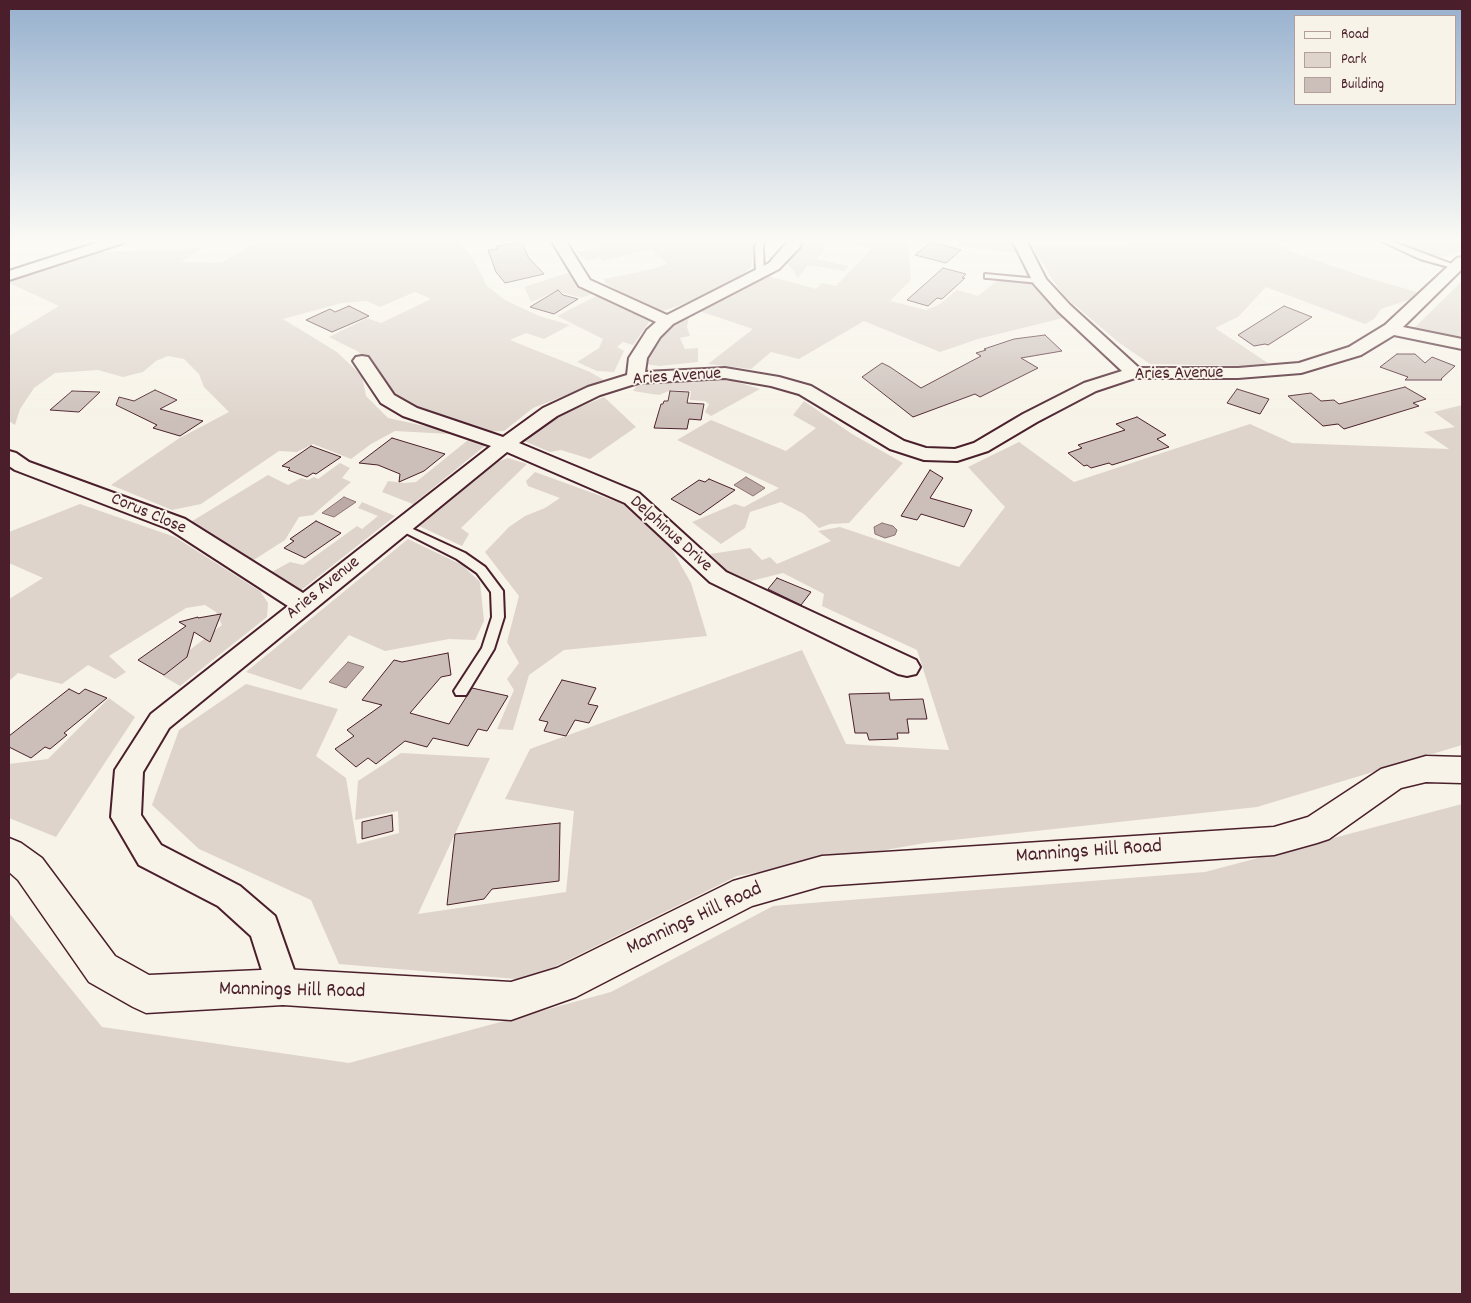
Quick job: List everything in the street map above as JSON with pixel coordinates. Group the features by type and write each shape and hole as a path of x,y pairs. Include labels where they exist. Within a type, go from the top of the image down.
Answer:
{"main road":[{"name":"Mannings Hill Road","path":"9,853 30,870 102,969 146,994 284,987 511,1000 563,984 745,892 822,871 1274,841 1317,829 1392,778 1426,769 1462,770"}],"street":[{"path":"623,301 667,321"},
{"path":"636,378 638,358 653,334 667,321 706,301"},
{"path":"1057,301 1110,349 1134,374"},
{"name":"Aries Avenue","path":"284,987 264,927 229,896 150,855 126,817 129,770 160,721 504,444 550,412 594,392 636,378 725,373 773,380 805,390 897,445 924,454 957,455 981,448 1030,418 1090,387 1134,374 1238,373 1301,368 1355,351 1391,329 1420,301"},
{"path":"1391,329 1462,344"},
{"name":"Delphinus Drive","path":"362,361 388,400 410,412 504,444 632,498 718,577 907,667"},
{"name":"Corus Close","path":"9,457 22,466 177,524 304,605"}],"lane":[{"path":"402,527 461,556 481,570 497,591 498,618 488,650 460,691"}],"green space":[{"path":"48,301 394,301 380,307 367,301 342,303 283,319 337,352 362,376 366,396 388,418 443,430 450,434 395,431 371,444 351,459 313,444 297,452 279,451 201,504 172,510 111,485 178,439 229,412 204,387 199,374 184,359 168,356 156,361 143,372 123,377 98,370 55,373 34,388 20,409 15,425 9,421 9,336 59,306"},
{"path":"427,301 507,301 539,316 570,325 544,339 526,333 510,340 590,372 604,380 533,408 504,431 481,432 430,415 393,396 372,364 357,351 329,337 367,318 381,323"},
{"path":"587,301 613,301 650,315 650,321 633,345 623,342 617,347 624,351 614,372 597,371 577,362 599,348 603,339 557,316"},
{"path":"637,301 692,301 660,312"},
{"path":"718,301 890,301 926,310 944,301 1048,301 1063,318 978,339 940,352 864,321 799,359 771,352 751,369 708,364 753,329 699,311"},
{"path":"1070,301 1253,301 1238,317 1215,328 1268,363 1244,366 1150,364 1118,342"},
{"path":"1303,301 1406,301 1381,309 1374,319 1365,324"},
{"path":"1442,301 1462,301 1462,338 1413,329"},
{"path":"683,315 689,317 687,327 690,336 680,338 685,349 698,348 698,362 660,366 644,364 653,338"},
{"path":"692,379 733,381 760,389 711,416 705,412 709,404 705,401 690,400 691,391 671,390 659,395 633,391 637,385"},
{"path":"604,397 636,427 590,459 561,450 550,452 524,441 559,416"},
{"path":"804,401 852,434 903,463 849,523 830,524 819,528 804,514 781,502 750,512 745,528 721,544 692,522 735,504 744,507 779,488 677,440 711,420 786,451 816,428 793,415"},
{"path":"1462,405 1462,745 1257,807 925,843 737,876 528,980 339,964 311,900 199,849 152,805 179,730 246,684 338,709 316,756 346,778 357,844 399,833 398,811 355,820 358,781 401,753 490,758 418,914 566,892 574,811 505,799 530,749 802,650 846,744 949,750 917,650 822,606 824,594 783,573 739,584 710,554 750,548 762,560 770,557 777,564 831,541 818,531 840,527 959,567 1005,507 968,467 1019,442 1074,482 1250,424 1292,443 1449,449 1424,432 1455,427 1434,412"},
{"path":"468,440 486,445 413,504 382,492 388,481 416,482"},
{"path":"508,458 527,464 461,528 469,534 462,546 417,525 491,464"},
{"path":"340,463 350,468 342,478 351,482 313,515 299,517 285,540 252,561 189,523 268,475 288,485 301,478 308,480 314,477 318,479"},
{"path":"535,472 623,504 670,546 691,583 707,636 564,650 529,675 513,730 497,729 514,690 507,679 519,663 507,642 519,596 485,552 509,527 525,516 545,508 560,498 528,486 526,481"},
{"path":"362,502 395,516 300,591 270,573 290,562 303,565 357,526 362,529 378,516 358,508"},
{"path":"80,504 175,537 260,591 268,603 267,617 180,686 163,676 173,663 222,625 216,612 205,605 186,608 109,656 126,672 115,679 88,665 62,684 18,673 9,681 9,599 43,578 9,563 9,532"},
{"path":"408,539 462,565 480,582 484,621 475,640 449,639 385,651 349,635 301,690 246,672"},
{"path":"109,698 135,717 56,837 9,818 9,764 48,759"},
{"path":"1462,804 1462,1294 9,1294 9,913 102,1027 349,1063 611,992 773,906 1205,872"}],"shaded area":[{"path":"746,477 765,488 753,496 734,485"},
{"path":"344,497 356,502 334,517 322,513"},
{"path":"882,523 893,526 897,530 895,535 885,538 875,534 874,527"},
{"path":"348,662 364,667 346,688 329,682"}],"building":[{"path":"540,301 575,301 554,314 530,307"},
{"path":"910,301 934,301 928,306"},
{"path":"349,306 369,316 332,332 306,320 330,309 335,312"},
{"path":"1284,306 1312,317 1268,345 1254,346 1238,335"},
{"path":"1045,335 1062,351 1021,358 1038,368 980,397 975,394 913,417 862,377 882,363 921,388 981,356 976,353 986,350 984,349 1014,339"},
{"path":"1397,354 1415,354 1425,363 1432,357 1455,366 1442,380 1405,380 1408,377 1380,367"},
{"path":"1405,387 1426,399 1413,403 1419,406 1344,429 1338,424 1323,426 1288,396 1311,393 1321,401 1334,400 1339,404"},
{"path":"1237,389 1269,399 1260,414 1227,403"},
{"path":"155,390 177,400 160,409 203,421 180,436 153,428 157,425 116,405 119,397 134,401"},
{"path":"72,391 100,392 79,412 50,410"},
{"path":"670,391 689,392 687,403 704,404 701,420 689,419 687,429 654,428 661,404 664,401 668,401"},
{"path":"1137,417 1166,435 1157,439 1169,447 1112,465 1109,463 1091,468 1087,465 1084,466 1068,453 1082,448 1078,445 1125,430 1116,424"},
{"path":"392,438 445,454 424,471 399,482 400,474 378,465 359,463"},
{"path":"311,446 341,457 316,474 313,473 307,477 282,466"},
{"path":"930,470 943,478 930,498 972,510 964,527 921,514 917,520 901,516"},
{"path":"709,479 735,490 700,515 671,499 699,480 705,482"},
{"path":"316,521 341,533 305,558 284,548 294,541 290,539"},
{"path":"777,578 811,592 801,605 768,589"},
{"path":"221,614 210,642 194,632 187,657 164,675 138,660 186,626 179,622"},
{"path":"448,653 451,675 441,677 410,713 449,724 472,688 508,696 487,731 478,729 468,746 433,738 427,747 405,741 376,764 368,758 356,767 335,749 354,736 347,730 382,705 362,700 394,660 402,662"},
{"path":"562,680 596,688 588,704 598,706 589,723 575,720 566,736 544,731 548,722 539,720"},
{"path":"69,689 79,694 85,689 107,698 64,733 67,735 50,749 45,747 31,758 9,747 9,736"},
{"path":"889,693 890,700 923,699 927,719 907,719 909,733 897,733 898,739 869,740 867,733 855,733 849,694"},
{"path":"392,815 393,831 362,839 362,822"},
{"path":"560,823 559,881 492,889 484,899 447,905 455,834"}]}
